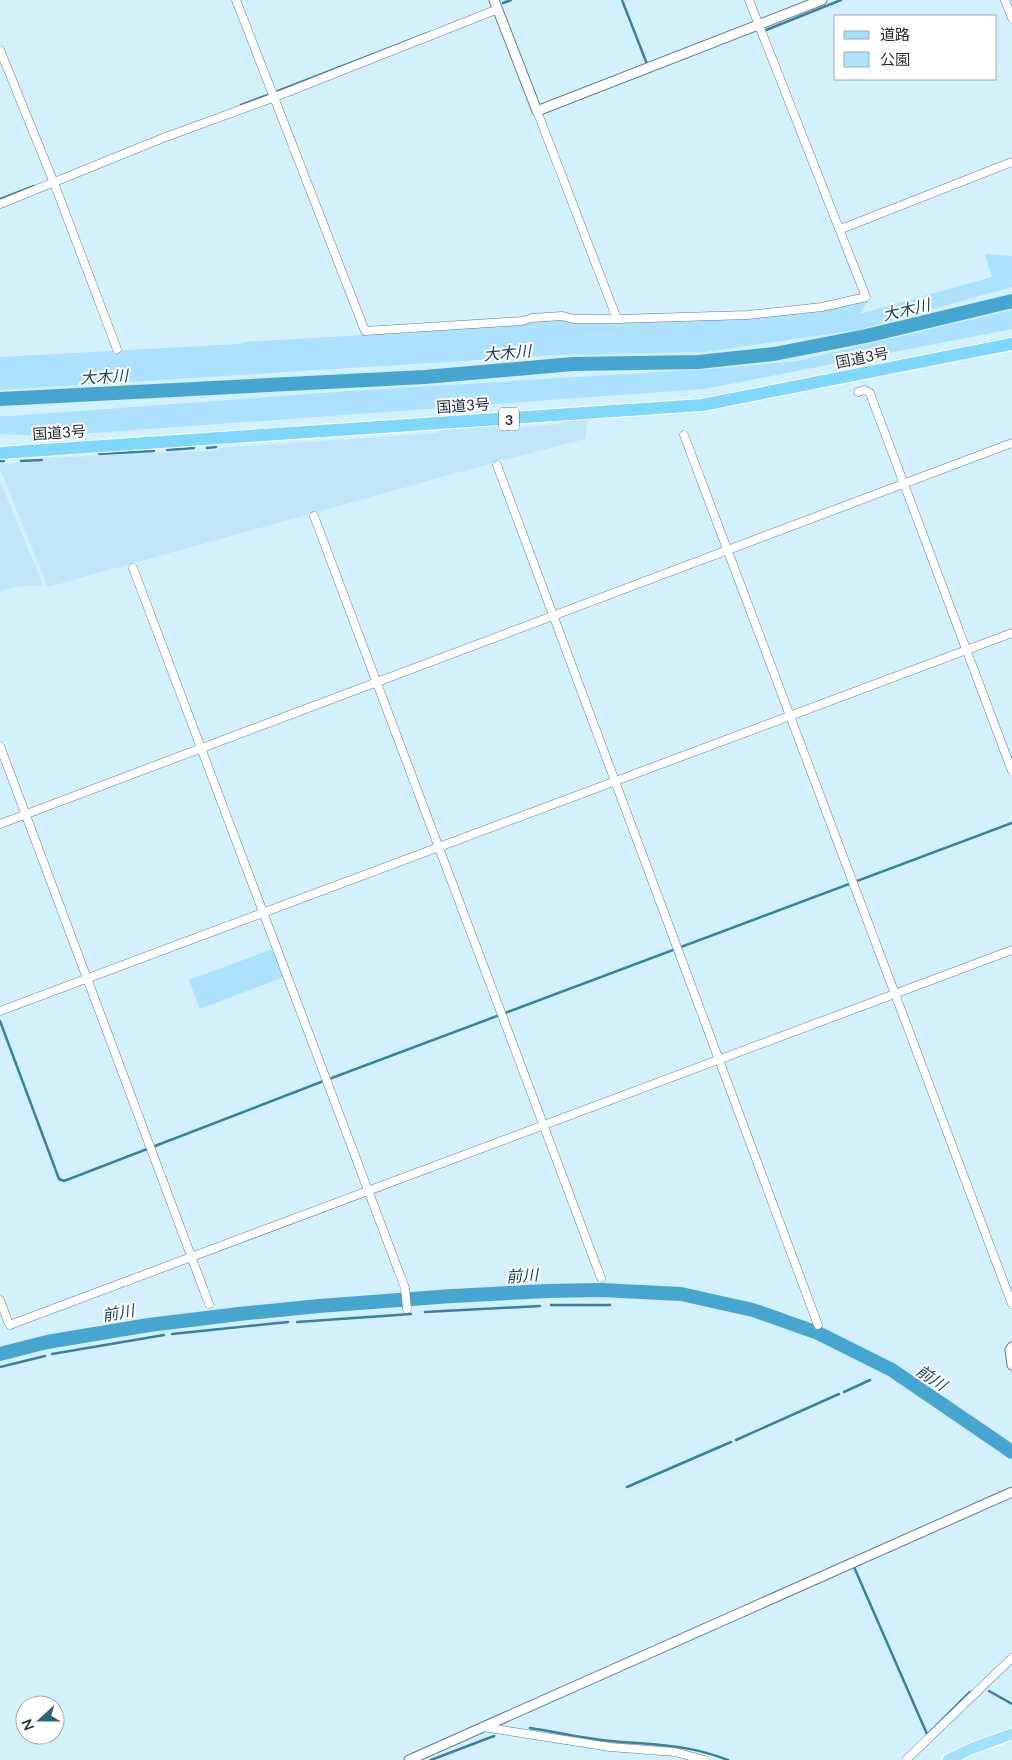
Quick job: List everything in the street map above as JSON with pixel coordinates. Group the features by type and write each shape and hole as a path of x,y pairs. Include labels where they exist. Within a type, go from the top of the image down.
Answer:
{"highway":[{"name":"国道3号","path":"0,453 702,405 1012,344"}],"main road":[{"path":"948,1760 973,1748 1012,1734"}],"street":[{"path":"236,0 365,331 522,321 532,318 562,316 575,319 617,319 748,315 822,307 866,297 750,0"},
{"path":"494,0 617,319"},
{"path":"537,111 822,0"},
{"path":"1005,0 1012,18"},
{"path":"0,204 163,138 275,97 498,9"},
{"path":"0,50 54,183 117,350"},
{"path":"840,229 1012,162"},
{"path":"858,392 864,390 870,393 1012,771"},
{"path":"684,435 1012,1304"},
{"path":"0,824 1012,443"},
{"path":"497,465 818,1325"},
{"path":"314,516 601,1278"},
{"path":"133,568 404,1288 407,1309"},
{"path":"2,1011 1012,633"},
{"path":"0,746 209,1304"},
{"path":"0,1300 10,1325 1012,950"},
{"path":"1012,1347 1010,1350 1012,1365"},
{"path":"409,1760 1012,1492"},
{"path":"906,1760 1012,1658"},
{"path":"483,1727 610,1747 675,1752 706,1760"}],"shaded area":[{"path":"588,419 585,439 48,587 0,469 0,464 43,462 44,458 216,451 219,448 438,433 440,428 495,425 498,430 560,424 561,421"},
{"path":"0,481 43,585 13,587 0,592"}],"green space":[{"path":"985,254 1012,256 1012,287 857,330 705,352 559,355 0,390 0,357 240,344 244,342 364,335 539,321 616,321 819,310 870,299 859,314 992,277"},
{"path":"1012,310 1012,329 704,389 51,436 0,434 0,416 350,391 725,368 797,361"},
{"path":"273,949 283,977 200,1009 189,980"}],"waterway":[{"path":"503,3 511,0"},
{"path":"622,0 647,64"},
{"path":"766,30 841,0"},
{"path":"278,91 428,33"},
{"path":"241,105 268,95"},
{"path":"0,199 34,186"},
{"name":"大木川","path":"0,399 425,377 573,364 698,362 774,354 866,336 1012,301"},
{"path":"207,448 216,447"},
{"path":"167,450 194,448"},
{"path":"99,454 154,451"},
{"path":"21,461 42,460"},
{"path":"0,1021 59,1179 64,1181 321,1082 1012,823"},
{"name":"前川","path":"0,1354 47,1342 149,1325 319,1306 547,1291 601,1290 681,1294 753,1310 818,1333 892,1370 1012,1452"},
{"path":"551,1305 610,1305"},
{"path":"425,1312 540,1306"},
{"path":"297,1322 411,1314"},
{"path":"172,1334 288,1322"},
{"path":"52,1354 164,1335"},
{"path":"0,1367 45,1356"},
{"path":"844,1392 870,1380"},
{"path":"736,1440 839,1394"},
{"path":"627,1487 731,1442"},
{"path":"854,1567 927,1734"},
{"path":"989,1691 1012,1704"},
{"path":"929,1733 970,1692"},
{"path":"530,1728 601,1740 684,1748 728,1760"},
{"path":"431,1760 494,1736"}]}
